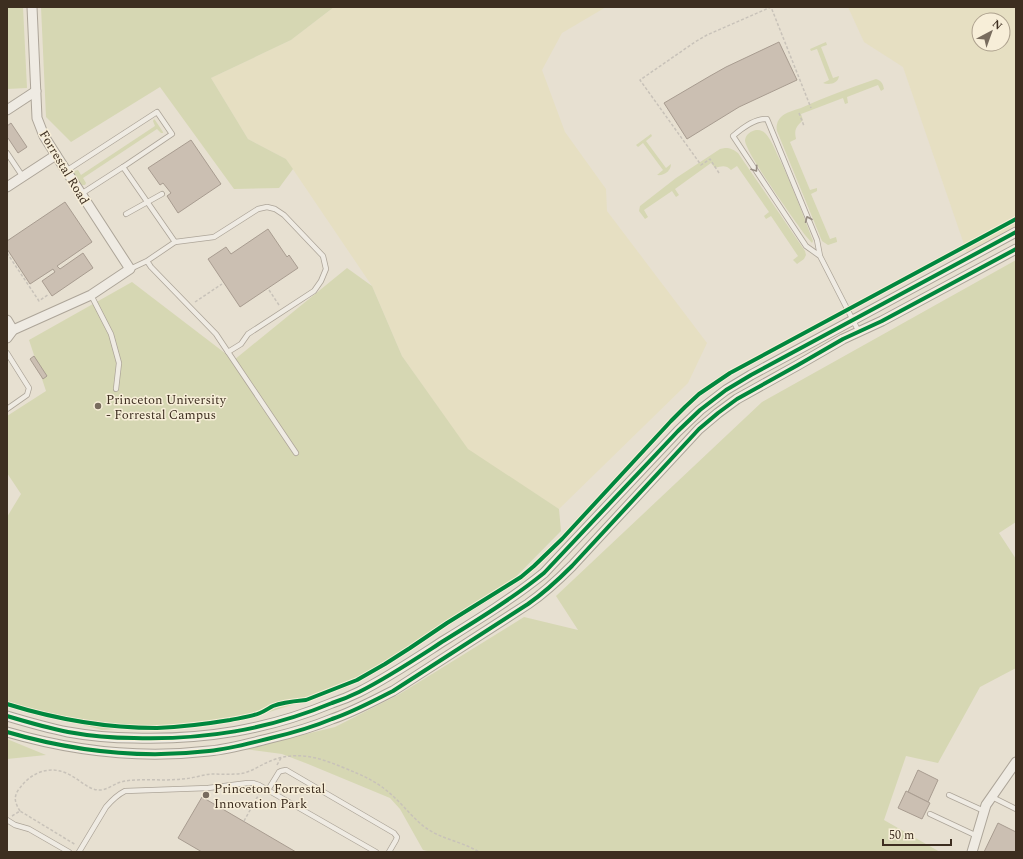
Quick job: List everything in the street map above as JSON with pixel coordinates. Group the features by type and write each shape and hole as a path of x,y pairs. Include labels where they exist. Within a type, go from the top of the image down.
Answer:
{"street":[{"name":"Forrestal Road","path":"32,7 37,118 44,136 130,269"},
{"path":"7,110 36,91"},
{"path":"7,188 56,155"},
{"path":"7,716 29,723 69,732 113,738 162,739 214,735 263,726 310,712 359,692 404,667 525,589 564,553 678,431 700,410 721,394 751,375 1016,232"},
{"path":"7,732 30,739 60,745 122,753 163,754 209,751 247,744 294,732 333,719 372,702 393,691 543,593 568,570 699,429 718,413 737,400 843,339 882,321 1016,249"},
{"path":"7,338 13,330 91,295 130,269"},
{"path":"7,320 13,330"},
{"path":"972,852 986,806 1016,762"}],"lane":[{"path":"66,171 158,112 172,134 81,194"},
{"path":"820,256 806,246 733,136 740,130 761,118 767,119 817,240 820,256 859,332"},
{"path":"7,153 23,177"},
{"path":"123,167 174,242"},
{"path":"126,214 162,194"},
{"path":"130,269 147,261 174,242 214,237 258,209 267,207 275,209 284,215 323,256 326,269 321,281 314,291 248,334 241,344 228,352"},
{"path":"147,261 151,267 216,334 296,453"},
{"path":"91,295 111,334 119,363 116,389"},
{"path":"7,353 29,388 27,395 7,409"},
{"path":"268,790 279,772 286,770 394,833 397,837 389,852"},
{"path":"80,850 111,800 125,791 208,788 253,783 268,790 376,852"},
{"path":"949,795 984,811"},
{"path":"992,797 1016,809"},
{"path":"930,814 977,836"},
{"path":"7,821 15,826 29,829 69,852"}],"path":[{"path":"719,173 710,159 701,165 640,80 707,34 771,7 811,108"},
{"path":"799,113 804,126"},
{"path":"7,253 39,301 49,294"},
{"path":"7,262 11,259"},
{"path":"188,306 222,284"},
{"path":"269,290 283,311"},
{"path":"7,821 20,811 71,841 80,850"}],"shaded area":[{"path":"334,7 606,7 562,33 542,70 565,132 606,189 607,211 707,343 688,383 559,509 468,450 402,356 372,286 286,159 248,139 211,78 291,40"},
{"path":"848,7 1016,7 1016,226 967,253 903,67 864,42"}],"green space":[{"path":"7,7 23,7 27,88 7,89"},
{"path":"41,7 334,7 291,40 211,78 248,139 286,159 293,169 279,188 234,189 160,87 71,142 46,117"},
{"path":"826,42 827,45 821,47 833,78 839,76 837,81 830,84 823,83 829,80 817,49 811,51 810,49"},
{"path":"876,79 883,84 884,89 881,91 878,85 847,97 848,103 845,104 843,98 801,114 803,120 796,128 796,139 790,142 810,190 817,188 817,191 811,194 830,239 836,237 837,242 828,245 822,241 777,131 777,124 781,117 788,112"},
{"path":"154,119 163,133 157,129 83,178 86,183 85,185 82,185 73,173 74,171 78,170 81,175 155,126 153,121"},
{"path":"756,130 762,131 769,137 796,197 813,241 812,243 771,187 747,147 745,140 746,136"},
{"path":"651,134 652,136 646,141 666,168 671,164 668,171 662,175 657,175 663,170 643,143 638,147 636,145"},
{"path":"720,149 732,149 738,153 805,251 806,255 804,259 797,264 793,260 798,256 771,216 766,219 764,216 769,212 737,166 731,170 724,166 715,168 711,163 675,189 679,195 676,197 672,191 644,210 648,217 645,219 639,211 640,206 676,178"},
{"path":"1016,260 1016,522 999,533 1016,559 1016,668 980,687 938,763 906,756 884,820 940,852 432,852 423,850 400,809 390,798 282,754 244,749 335,727 398,695 524,617 578,630 556,596 762,402"},
{"path":"347,268 372,286 402,356 468,449 559,509 561,531 498,595 346,688 240,721 102,730 7,705 7,517 21,494 7,473 7,416 46,391 29,340 132,282 234,360"},
{"path":"7,739 46,755 7,759"}],"building":[{"path":"779,42 797,80 739,107 687,139 664,103 726,67"},
{"path":"11,123 27,147 18,153 8,138 7,139 7,126"},
{"path":"191,140 221,184 178,213 167,196 171,193 163,183 160,185 148,168"},
{"path":"65,202 92,242 57,266 60,269 83,253 93,268 52,296 42,281 55,272 53,269 30,284 7,249 7,241"},
{"path":"268,229 287,257 289,255 298,268 240,307 208,259 226,247 231,254"},
{"path":"34,356 47,376 43,379 30,359"},
{"path":"918,770 938,780 928,802 908,792"},
{"path":"906,791 930,803 922,819 898,808"},
{"path":"202,797 296,852 202,852 178,838"},
{"path":"998,823 1016,832 1016,852 984,852"}],"cycle path":[{"path":"7,704 81,722 138,728 166,728 203,724 249,716 260,713 273,706 306,700 357,680 385,664 521,577 562,539 671,421 699,394 730,373 1016,219"},
{"path":"7,716 38,725 93,736 126,738 185,737 235,731 283,720 356,693 392,674 483,616 544,573 678,431 700,410 726,390 751,375 1016,232"},
{"path":"7,732 56,744 107,752 132,754 183,753 225,749 287,734 317,725 363,706 393,691 528,604 545,591 572,566 699,429 737,399 843,339 882,321 1016,249"}],"place":[{"name":"Princeton University - Forrestal Campus","path":"98,406"},
{"name":"Princeton Forrestal Innovation Park","path":"206,795"}]}
